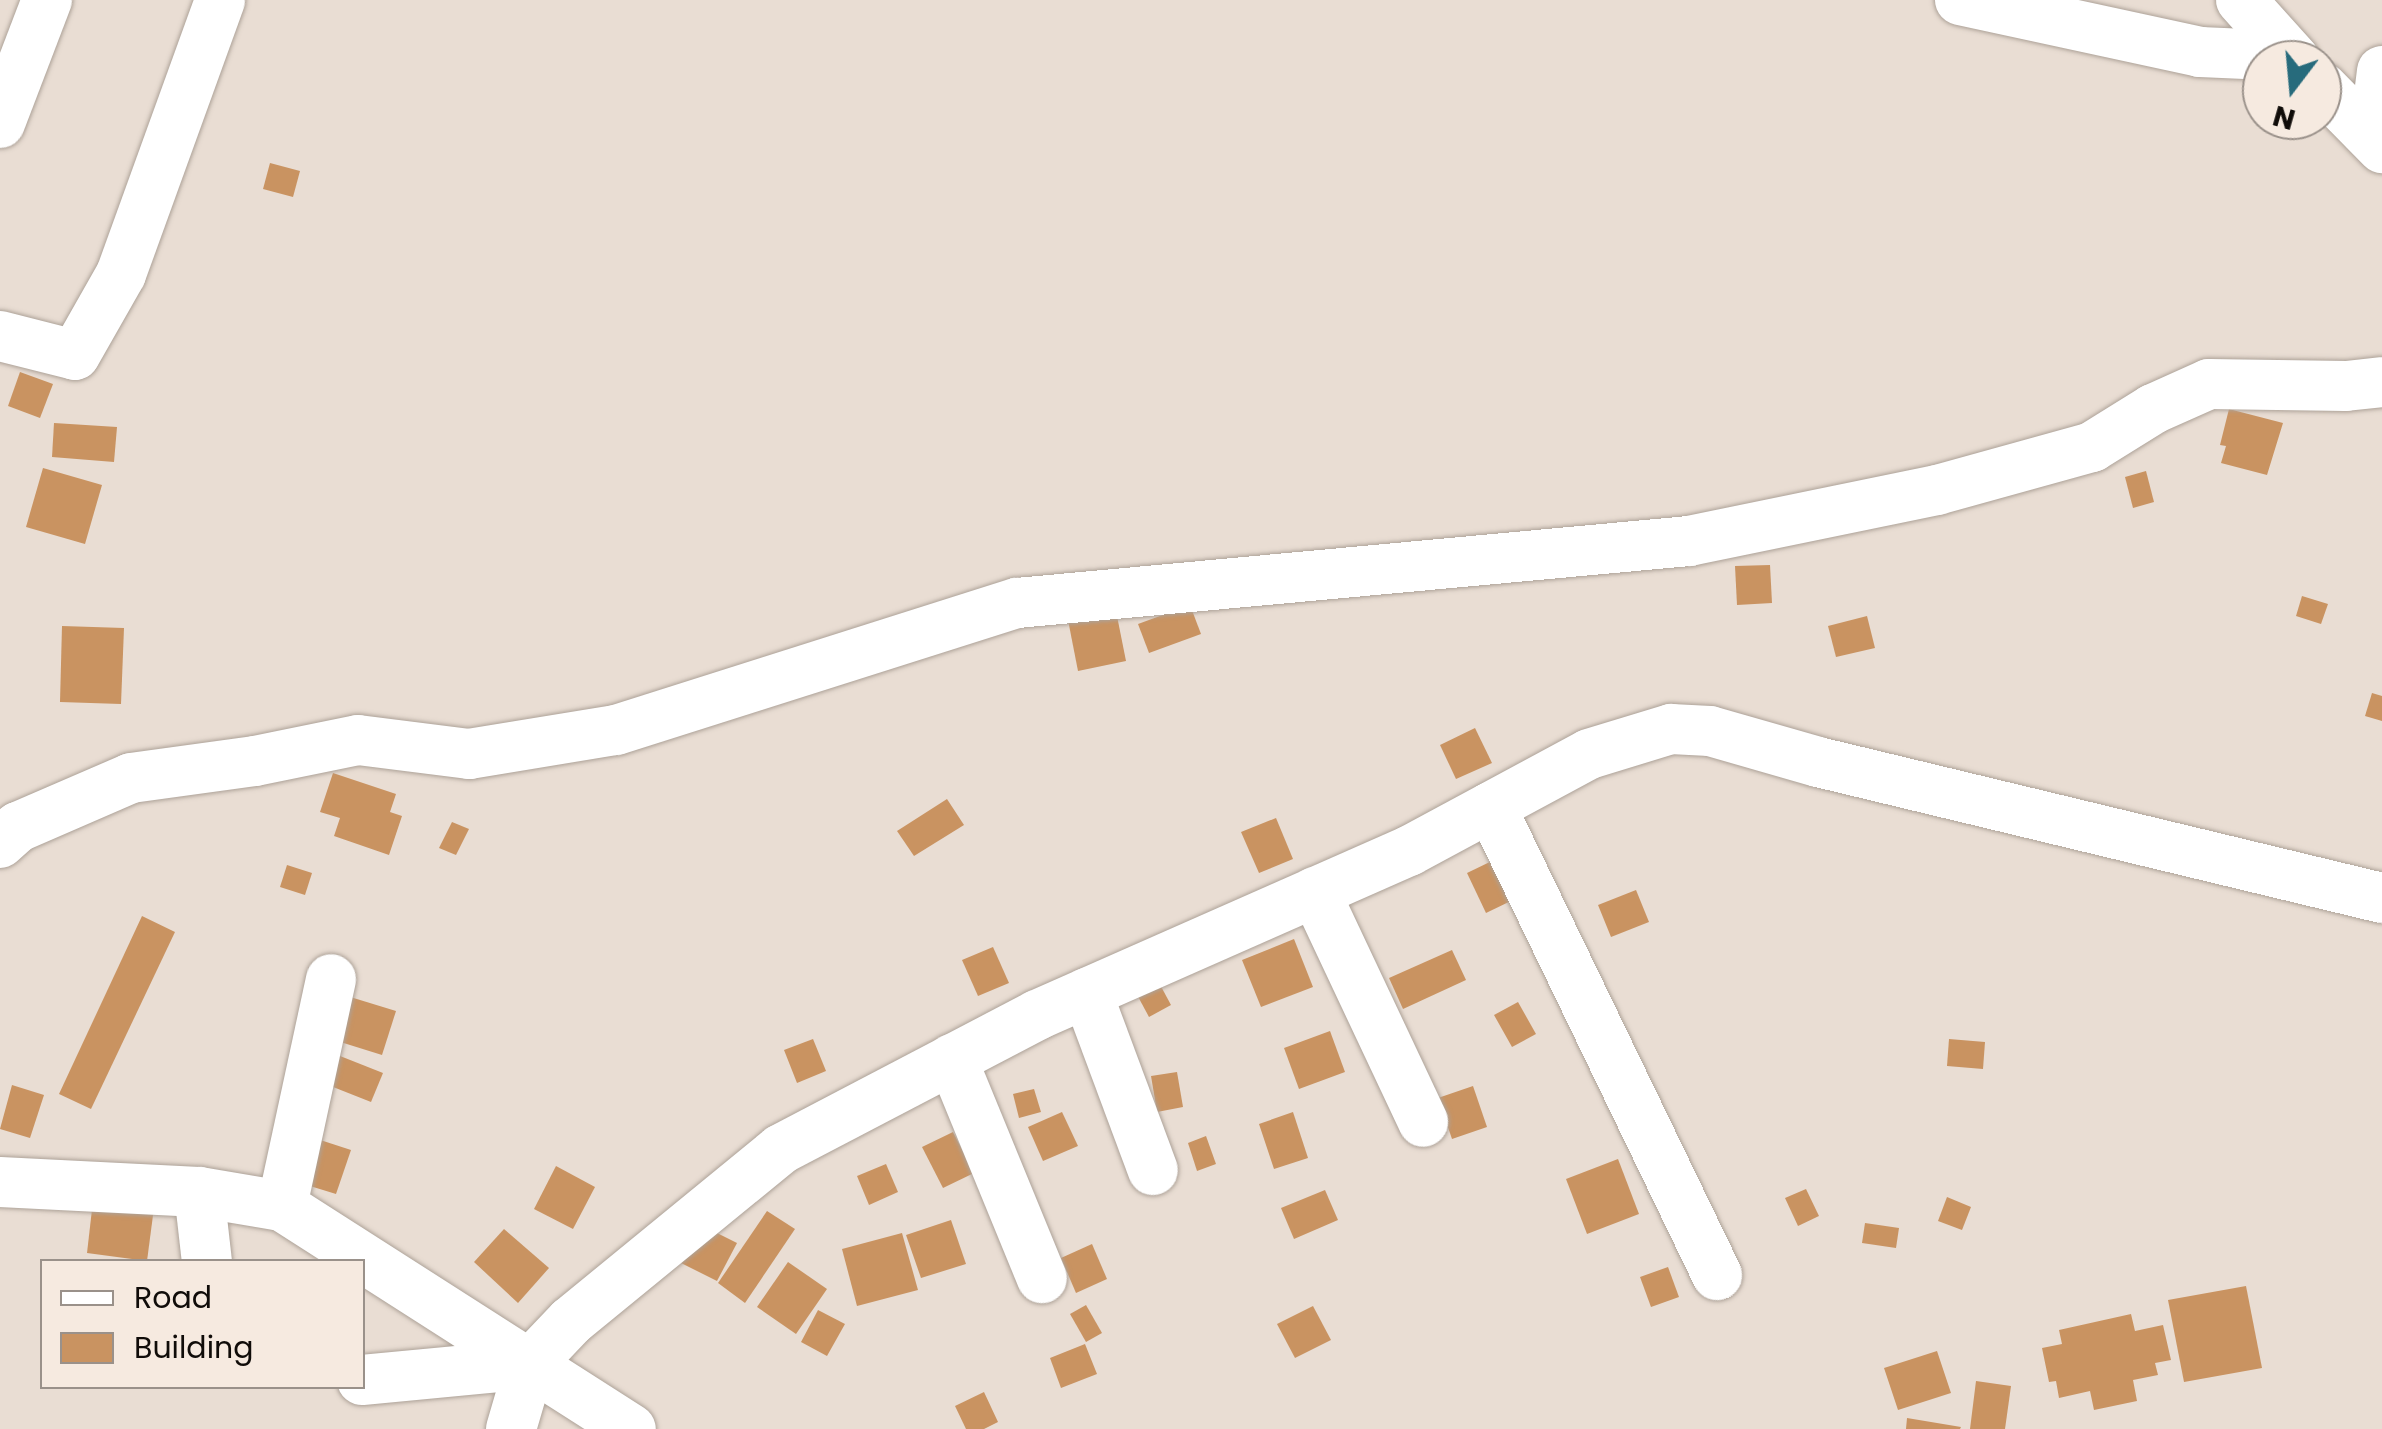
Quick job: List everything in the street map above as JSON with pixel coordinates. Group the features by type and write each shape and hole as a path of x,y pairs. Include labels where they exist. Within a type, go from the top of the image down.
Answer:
{"street":[{"path":"0,123 47,0"},
{"path":"0,336 75,355 121,274 220,0"},
{"path":"1960,0 2242,59"},
{"path":"2241,0 2277,40"},
{"path":"2382,70 2378,106 2382,120"},
{"path":"2342,107 2382,148"},
{"path":"0,843 18,828 132,778 255,761 358,740 469,754 616,730 1017,602 1688,541 1937,490 2092,448 2153,409 2210,384 2346,386 2382,382"},
{"path":"510,1429 530,1364 570,1322 781,1149 1087,993 1409,851 1590,754 1671,730 1710,731 1837,766 2382,898"},
{"path":"1492,806 1717,1276"},
{"path":"1315,892 1423,1122"},
{"path":"282,1206 331,979"},
{"path":"1087,993 1152,1170"},
{"path":"952,1059 1042,1278"},
{"path":"0,1182 199,1192 282,1206 631,1429"},
{"path":"199,1192 207,1259"},
{"path":"365,1380 530,1364"}],"building":[{"path":"270,163 300,171 293,197 263,189"},
{"path":"20,372 53,384 40,418 8,406"},
{"path":"2229,409 2283,423 2267,475 2221,463 2226,446 2220,445"},
{"path":"54,423 117,427 114,462 52,457"},
{"path":"43,468 102,485 85,544 26,527"},
{"path":"2146,471 2154,502 2133,508 2125,477"},
{"path":"1770,565 1772,603 1737,605 1735,566"},
{"path":"2302,596 2328,604 2321,624 2296,616"},
{"path":"1190,605 1201,634 1149,653 1138,624"},
{"path":"1116,611 1126,661 1078,671 1068,620"},
{"path":"1867,616 1875,648 1836,657 1828,626"},
{"path":"62,626 124,628 121,704 60,702"},
{"path":"2372,693 2382,696 2382,721 2365,716"},
{"path":"1475,728 1492,763 1456,779 1440,745"},
{"path":"333,773 396,794 390,812 402,816 389,855 334,836 340,818 320,812"},
{"path":"947,799 964,825 914,856 897,831"},
{"path":"1276,818 1293,859 1259,873 1241,832"},
{"path":"452,822 469,829 456,855 439,848"},
{"path":"1496,859 1515,899 1486,913 1467,873"},
{"path":"287,865 312,873 305,895 280,887"},
{"path":"1636,890 1649,922 1611,937 1598,905"},
{"path":"142,916 175,932 91,1109 59,1094"},
{"path":"1294,939 1313,987 1261,1007 1242,960"},
{"path":"993,947 1009,983 978,996 962,960"},
{"path":"1452,950 1466,980 1403,1009 1389,978"},
{"path":"1157,979 1171,1005 1149,1017 1135,991"},
{"path":"347,996 396,1011 382,1055 334,1040"},
{"path":"1518,1002 1536,1034 1512,1047 1494,1015"},
{"path":"1330,1031 1345,1072 1299,1089 1284,1048"},
{"path":"813,1039 826,1071 797,1083 784,1050"},
{"path":"1949,1039 1985,1042 1983,1069 1947,1066"},
{"path":"335,1054 383,1073 371,1102 323,1083"},
{"path":"1177,1072 1183,1107 1157,1112 1151,1076"},
{"path":"12,1085 44,1095 30,1138 0,1129"},
{"path":"1473,1086 1487,1127 1452,1139 1438,1098"},
{"path":"1034,1089 1041,1112 1019,1118 1013,1094"},
{"path":"1062,1112 1078,1146 1043,1161 1028,1127"},
{"path":"1293,1112 1308,1158 1274,1169 1259,1124"},
{"path":"953,1132 974,1173 943,1188 922,1147"},
{"path":"1206,1136 1216,1164 1197,1171 1188,1143"},
{"path":"311,1137 351,1150 336,1194 297,1182"},
{"path":"1618,1159 1639,1214 1587,1234 1566,1179"},
{"path":"886,1164 898,1192 869,1205 857,1176"},
{"path":"556,1166 595,1187 573,1229 534,1209"},
{"path":"1806,1189 1819,1216 1798,1226 1785,1198"},
{"path":"1325,1190 1338,1220 1294,1239 1281,1208"},
{"path":"94,1192 155,1200 147,1259 87,1253"},
{"path":"1947,1197 1971,1207 1962,1230 1938,1221"},
{"path":"767,1211 795,1229 745,1303 718,1283"},
{"path":"951,1220 966,1264 921,1278 906,1235"},
{"path":"697,1223 737,1243 717,1281 677,1261"},
{"path":"1865,1223 1899,1228 1896,1248 1862,1243"},
{"path":"504,1229 549,1268 518,1303 474,1262"},
{"path":"902,1233 918,1290 857,1306 842,1249"},
{"path":"1092,1244 1107,1279 1076,1293 1061,1258"},
{"path":"788,1262 827,1289 796,1334 757,1307"},
{"path":"1668,1267 1679,1297 1651,1307 1640,1277"},
{"path":"2246,1286 2262,1368 2184,1382 2168,1300"},
{"path":"1086,1305 1102,1333 1086,1342 1070,1314"},
{"path":"1313,1306 1331,1340 1295,1358 1277,1324"},
{"path":"818,1310 845,1324 827,1356 801,1342"},
{"path":"2131,1314 2135,1331 2163,1325 2171,1360 2155,1363 2158,1375 2133,1380 2137,1401 2094,1410 2090,1391 2059,1398 2056,1381 2049,1382 2042,1348 2062,1344 2059,1330"},
{"path":"1085,1344 1097,1374 1061,1388 1050,1358"},
{"path":"1937,1351 1951,1393 1898,1410 1884,1368"},
{"path":"1976,1381 2011,1386 2005,1429 1970,1429"},
{"path":"984,1392 998,1422 984,1429 966,1429 955,1406"},
{"path":"1907,1418 1961,1427 1906,1429"}]}
